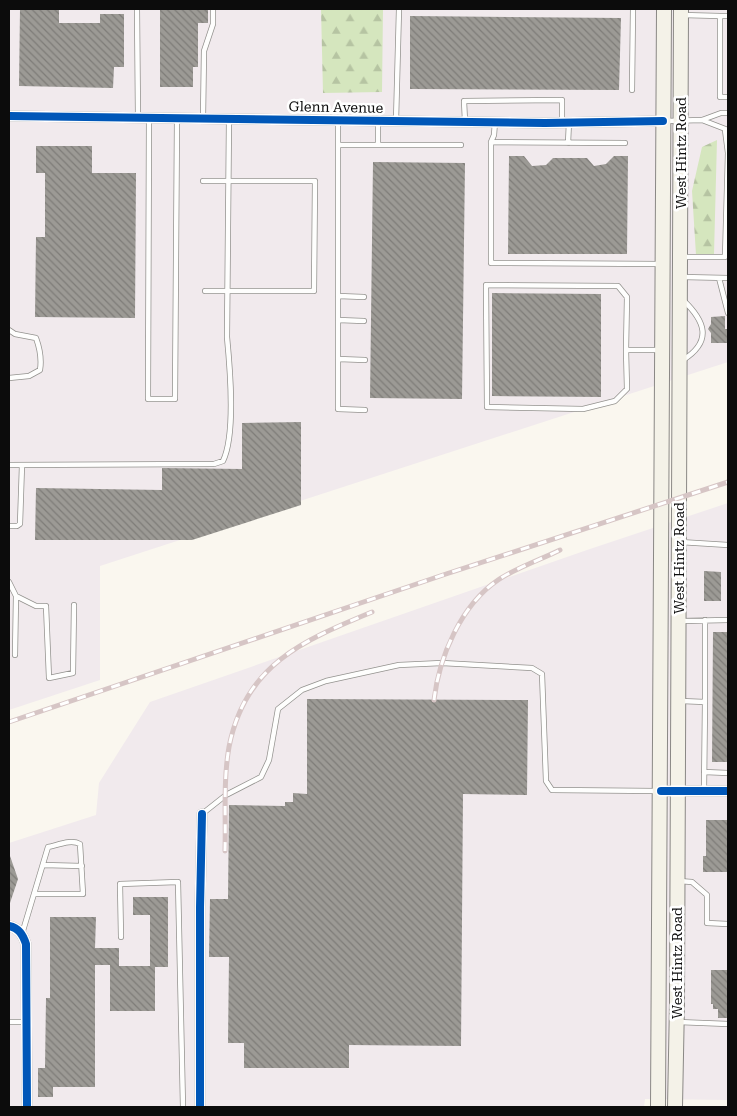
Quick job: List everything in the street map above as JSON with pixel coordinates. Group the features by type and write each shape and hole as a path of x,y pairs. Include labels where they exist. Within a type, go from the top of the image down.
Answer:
{"main road":[{"name":"West Hintz Road","path":"658,1107 664,9"},
{"name":"West Hintz Road","path":"675,1107 677,1022 681,12"}],"street":[{"name":"Glenn Avenue","path":"9,116 465,122 663,121"},
{"path":"661,791 728,792"},
{"path":"200,1107 202,814"},
{"path":"9,926 14,927 22,934 26,944 27,1107"}],"lane":[{"path":"137,9 138,117"},
{"path":"203,118 204,51 213,24 213,9"},
{"path":"396,121 399,9"},
{"path":"632,90 633,9"},
{"path":"681,12 728,16"},
{"path":"720,16 720,97 728,97"},
{"path":"465,122 464,100 562,100 568,143"},
{"path":"663,121 702,120 721,113 728,113"},
{"path":"149,118 148,399 174,399 177,118"},
{"path":"9,465 214,464 223,461 227,453 230,437 230,360 227,337 229,118"},
{"path":"338,120 338,409 365,410"},
{"path":"378,120 378,144"},
{"path":"681,257 726,258 727,130 702,120"},
{"path":"495,122 494,135 491,142 491,263 662,264"},
{"path":"491,142 625,143"},
{"path":"338,145 461,146"},
{"path":"203,181 316,180 314,291 204,291"},
{"path":"680,277 728,278"},
{"path":"719,278 726,295 728,313"},
{"path":"486,285 618,286 627,298 626,350 627,389 615,401 583,409 487,407 486,285"},
{"path":"338,296 364,296"},
{"path":"680,297 695,312 702,324 704,334 700,345 691,355 680,362"},
{"path":"338,320 364,321"},
{"path":"9,330 15,334 36,338 40,348 41,361 40,370 29,376 9,378"},
{"path":"626,350 662,350"},
{"path":"338,359 366,360"},
{"path":"9,526 20,524 22,465"},
{"path":"679,541 728,545"},
{"path":"9,582 16,596 15,655"},
{"path":"16,596 36,606 46,606 49,678 73,673 74,605"},
{"path":"704,620 704,791"},
{"path":"678,621 728,620"},
{"path":"202,814 226,795 261,777 269,760 278,709 302,690 326,681 399,665 442,663 532,668 542,674 546,781 552,790 661,791"},
{"path":"677,701 705,702"},
{"path":"704,772 728,773"},
{"path":"22,934 48,847 69,842 80,844 83,894 34,894"},
{"path":"43,866 82,866"},
{"path":"677,881 692,882 707,895 707,923 728,924"},
{"path":"122,938 120,884 178,882 183,1107"},
{"path":"9,1022 26,1022"},
{"path":"677,1022 728,1024"}],"shaded area":[{"path":"9,9 728,9 728,362 100,566 100,680 9,710"},
{"path":"728,503 728,1100 645,1099 644,1107 9,1107 9,843 96,815 99,783 150,702"}],"green space":[{"path":"321,9 383,9 382,92 323,93"},
{"path":"717,140 714,254 696,255 692,191 702,147"}],"building":[{"path":"20,9 59,9 59,23 100,23 100,14 124,14 124,67 114,67 113,88 19,86"},
{"path":"160,9 208,10 208,23 198,23 198,67 193,67 193,87 160,87"},
{"path":"410,16 621,18 619,90 410,89"},
{"path":"36,146 92,146 92,173 136,173 135,318 35,317 36,237 45,237 45,173 36,173"},
{"path":"509,156 524,156 532,166 546,165 553,158 587,158 594,166 606,164 614,156 628,156 627,254 508,254"},
{"path":"373,162 465,163 462,399 370,398"},
{"path":"492,293 601,294 601,397 492,396"},
{"path":"725,316 725,329 728,329 728,343 711,343 711,333 708,329 711,324 711,317"},
{"path":"301,422 301,505 192,540 35,540 36,488 162,490 162,468 242,469 242,423"},
{"path":"704,571 721,572 721,601 704,601"},
{"path":"713,632 728,632 728,762 712,762"},
{"path":"307,699 528,700 527,795 463,794 461,1046 349,1045 349,1068 244,1068 244,1043 228,1043 229,957 209,957 210,899 228,899 229,805 285,806 285,802 293,802 293,793 307,794"},
{"path":"706,820 728,820 727,872 703,872 703,856 706,856"},
{"path":"9,856 18,879 10,903 9,903"},
{"path":"133,897 168,897 168,967 155,967 155,1011 110,1011 110,965 95,965 95,1087 53,1087 53,1097 38,1097 38,1068 45,1068 46,998 50,998 50,917 96,917 95,948 119,948 119,966 150,966 150,915 133,915"},
{"path":"711,970 728,970 728,1018 718,1018 718,1009 713,1009 713,1004 711,1004"}],"railway":[{"path":"9,722 446,574 728,482"},
{"path":"434,700 441,667 447,650 454,633 473,603 498,580 560,550"},
{"path":"225,851 227,760 237,719 248,695 263,676 280,660 300,646 372,612"}],"cycle path":[{"path":"9,116 545,123 663,121"},
{"path":"661,791 728,791"},
{"path":"200,1107 202,814"},
{"path":"9,926 20,932 26,944 27,1107"}]}
